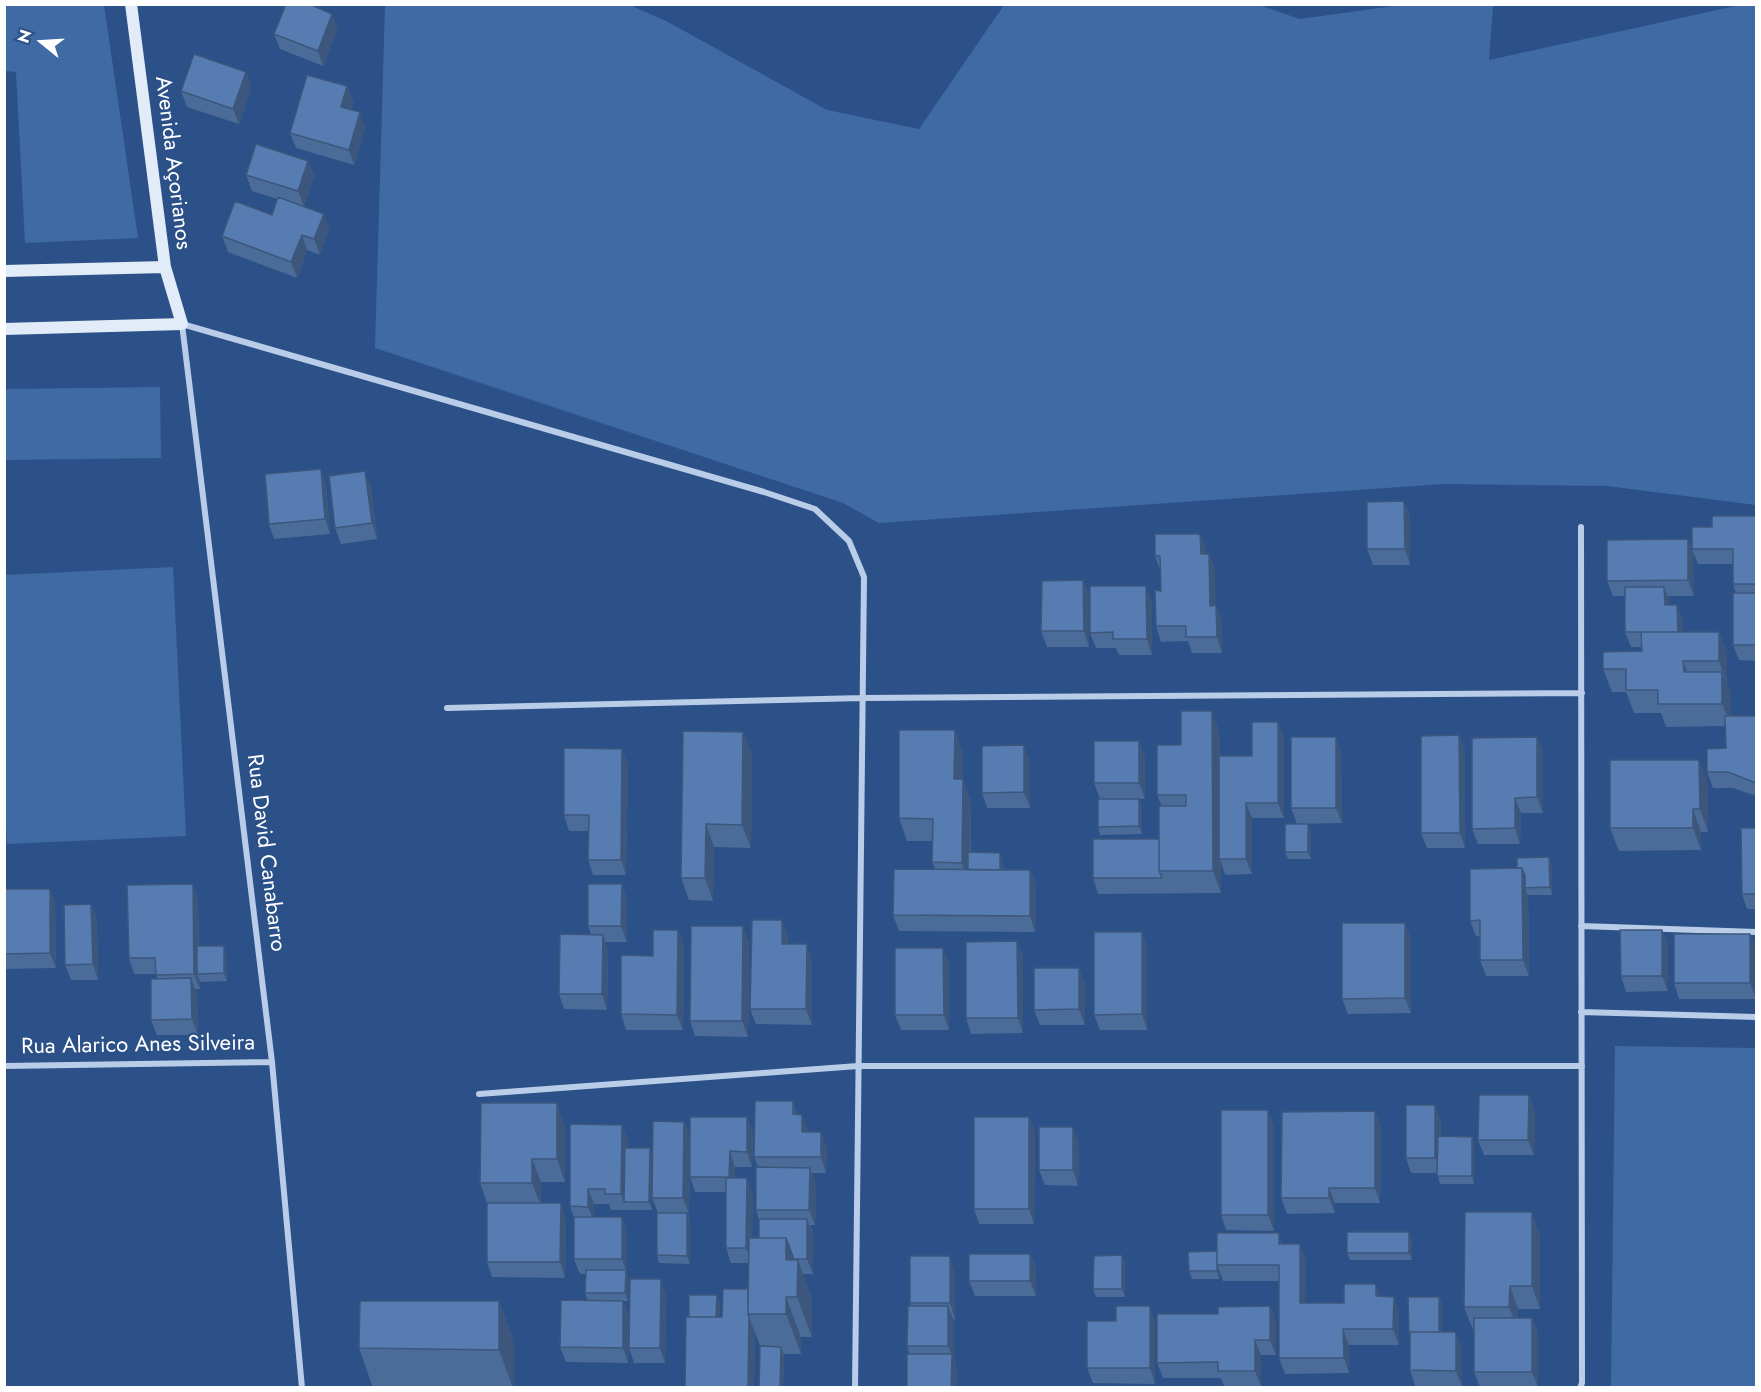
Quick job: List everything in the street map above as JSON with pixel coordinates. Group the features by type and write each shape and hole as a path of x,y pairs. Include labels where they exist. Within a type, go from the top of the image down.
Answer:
{"street":[{"name":"Avenida Açorianos","path":"131,4 165,267 182,324"},
{"path":"4,271 165,267"},
{"path":"4,328 182,324 765,492 815,509 849,541 864,577 855,1388"},
{"name":"Rua David Canabarro","path":"182,324 272,1062 302,1388"},
{"path":"1581,526 1581,1388"},
{"path":"447,708 863,698 1582,693"},
{"path":"1581,926 1756,932"},
{"path":"1581,1012 1756,1017"},
{"name":"Rua Alarico Anes Silveira","path":"4,1066 272,1062"},
{"path":"478,1094 858,1066 1582,1066"}],"shaded area":[{"path":"5,4 104,5 138,238 25,243 16,72 5,71"},
{"path":"385,5 630,5 668,22 827,110 919,129 1004,5 1259,5 1300,19 1401,5 1493,5 1489,60 1740,5 1756,5 1756,505 1607,486 1444,484 879,523 843,503 375,348"},
{"path":"160,387 161,458 5,460 5,389"},
{"path":"173,567 186,836 7,844 4,798 5,575"},
{"path":"1615,1046 1756,1048 1756,1387 1611,1387"}],"building":[{"path":"286,4 309,4 332,14 318,51 274,34"},
{"path":"194,54 246,72 233,109 181,91"},
{"path":"307,75 347,86 341,107 360,112 349,150 290,133"},
{"path":"256,144 308,161 298,191 246,175"},
{"path":"278,197 324,214 314,239 302,235 291,262 222,236 235,201 272,215"},
{"path":"321,469 325,519 269,524 265,474"},
{"path":"365,471 372,523 335,528 329,476"},
{"path":"1404,501 1405,549 1367,549 1367,502"},
{"path":"1712,516 1756,516 1756,584 1733,584 1733,549 1692,549 1692,527 1712,527"},
{"path":"1155,534 1200,534 1201,554 1209,554 1210,606 1216,605 1217,637 1186,637 1186,626 1156,626 1155,590 1161,591 1160,556 1155,556"},
{"path":"1688,539 1688,580 1607,581 1607,540"},
{"path":"1083,580 1084,631 1041,631 1042,581"},
{"path":"1090,586 1146,586 1147,639 1113,639 1113,632 1090,633"},
{"path":"1625,587 1664,587 1665,605 1677,605 1678,632 1625,632"},
{"path":"1733,593 1756,593 1756,645 1733,645"},
{"path":"1641,632 1719,632 1719,661 1683,661 1684,672 1722,672 1722,704 1658,704 1658,690 1626,690 1626,669 1603,669 1603,652 1642,651"},
{"path":"1181,711 1212,711 1213,871 1159,871 1159,806 1186,806 1186,795 1157,795 1157,745 1181,745"},
{"path":"1725,716 1756,716 1756,783 1728,772 1707,772 1707,749 1726,748"},
{"path":"1252,722 1278,722 1278,803 1246,803 1246,859 1219,859 1219,756 1252,756"},
{"path":"899,730 955,730 954,779 963,779 962,863 932,862 933,819 899,818"},
{"path":"683,731 743,732 742,825 706,824 705,878 681,878"},
{"path":"1459,735 1460,833 1421,833 1421,736"},
{"path":"1291,737 1336,737 1336,808 1291,808"},
{"path":"1537,737 1537,797 1515,798 1515,828 1472,829 1472,738"},
{"path":"1094,741 1139,741 1139,783 1094,783"},
{"path":"1024,745 1024,792 982,793 982,746"},
{"path":"564,748 622,749 621,860 588,860 589,815 564,815"},
{"path":"1610,760 1699,760 1700,809 1693,809 1693,828 1610,828"},
{"path":"1098,799 1139,799 1139,826 1098,827"},
{"path":"1285,824 1308,824 1308,852 1285,852"},
{"path":"1741,828 1756,828 1756,894 1742,894"},
{"path":"1093,839 1159,839 1159,871 1162,878 1093,878"},
{"path":"968,852 1000,853 1000,870 968,870"},
{"path":"1549,857 1550,887 1525,888 1525,876 1522,868 1517,868 1517,858"},
{"path":"1522,868 1523,960 1480,960 1480,920 1470,921 1470,869"},
{"path":"894,869 1030,870 1030,916 893,915"},
{"path":"193,884 194,974 156,975 155,958 129,958 127,885"},
{"path":"588,884 622,884 621,926 588,926"},
{"path":"4,889 50,889 50,953 4,954"},
{"path":"91,904 93,964 65,965 64,905"},
{"path":"752,920 782,920 782,944 807,944 806,1009 750,1009"},
{"path":"1342,923 1405,923 1405,998 1342,999"},
{"path":"691,926 743,926 742,1021 690,1021"},
{"path":"653,930 678,930 677,1015 621,1014 621,955 653,956"},
{"path":"1620,930 1662,930 1662,976 1621,976"},
{"path":"1094,932 1142,932 1142,1014 1094,1015"},
{"path":"560,934 603,935 602,994 559,994"},
{"path":"1674,934 1750,934 1750,983 1674,983"},
{"path":"1017,941 1018,1018 966,1018 966,942"},
{"path":"197,946 224,946 224,973 197,974"},
{"path":"895,948 943,948 944,1015 895,1015"},
{"path":"1034,968 1079,968 1079,1009 1034,1010"},
{"path":"191,978 192,1019 151,1020 151,979"},
{"path":"1479,1095 1529,1095 1528,1140 1478,1140"},
{"path":"755,1101 793,1101 793,1114 802,1115 802,1132 821,1132 821,1157 754,1157"},
{"path":"481,1103 557,1103 557,1159 532,1159 532,1183 480,1183"},
{"path":"1406,1105 1435,1105 1435,1158 1406,1158"},
{"path":"1221,1110 1268,1110 1268,1215 1221,1215"},
{"path":"1375,1111 1375,1188 1329,1188 1329,1198 1281,1198 1282,1112"},
{"path":"690,1117 747,1117 747,1152 730,1151 729,1177 690,1177"},
{"path":"974,1117 1029,1117 1029,1209 974,1209"},
{"path":"653,1121 684,1122 683,1198 652,1198"},
{"path":"570,1124 622,1125 621,1194 605,1194 605,1189 588,1189 588,1207 570,1206"},
{"path":"1039,1127 1073,1127 1073,1170 1039,1170"},
{"path":"1438,1136 1472,1137 1472,1176 1437,1176"},
{"path":"625,1148 650,1148 649,1202 624,1202"},
{"path":"756,1167 810,1168 809,1210 756,1210"},
{"path":"726,1178 747,1178 746,1248 726,1248"},
{"path":"487,1203 561,1203 560,1262 487,1262"},
{"path":"1465,1212 1532,1212 1532,1286 1510,1286 1509,1307 1464,1307"},
{"path":"657,1213 687,1213 687,1256 657,1255"},
{"path":"574,1217 622,1217 622,1259 574,1259"},
{"path":"759,1219 807,1219 807,1259 794,1259 786,1238 759,1238"},
{"path":"1347,1232 1409,1232 1409,1253 1347,1253"},
{"path":"1217,1233 1279,1233 1279,1244 1300,1244 1300,1303 1344,1303 1344,1284 1376,1284 1376,1296 1394,1297 1393,1329 1343,1329 1344,1358 1279,1358 1279,1265 1217,1265"},
{"path":"749,1238 786,1238 786,1260 798,1260 797,1297 786,1297 786,1314 748,1314"},
{"path":"1217,1251 1217,1271 1189,1271 1188,1252"},
{"path":"969,1254 1030,1254 1030,1281 969,1281"},
{"path":"1122,1255 1122,1289 1093,1289 1094,1256"},
{"path":"910,1256 950,1256 950,1303 910,1303"},
{"path":"586,1270 626,1270 625,1293 585,1293"},
{"path":"630,1279 661,1279 660,1348 629,1348"},
{"path":"723,1289 748,1289 748,1388 685,1388 686,1317 722,1317"},
{"path":"689,1295 717,1295 716,1317 689,1317"},
{"path":"1408,1297 1439,1297 1439,1332 1410,1332 1409,1334"},
{"path":"561,1300 623,1301 623,1348 560,1347"},
{"path":"360,1301 499,1301 499,1350 359,1348"},
{"path":"908,1306 948,1306 948,1346 907,1346"},
{"path":"1116,1306 1150,1306 1150,1368 1087,1368 1087,1321 1116,1321"},
{"path":"1270,1306 1270,1340 1255,1340 1255,1371 1218,1371 1218,1362 1157,1363 1157,1314 1218,1314 1218,1307"},
{"path":"1474,1318 1532,1318 1532,1372 1474,1372"},
{"path":"1410,1332 1456,1332 1456,1371 1410,1370"},
{"path":"760,1346 781,1347 780,1388 759,1388"},
{"path":"907,1354 952,1354 951,1388 907,1388"}]}
